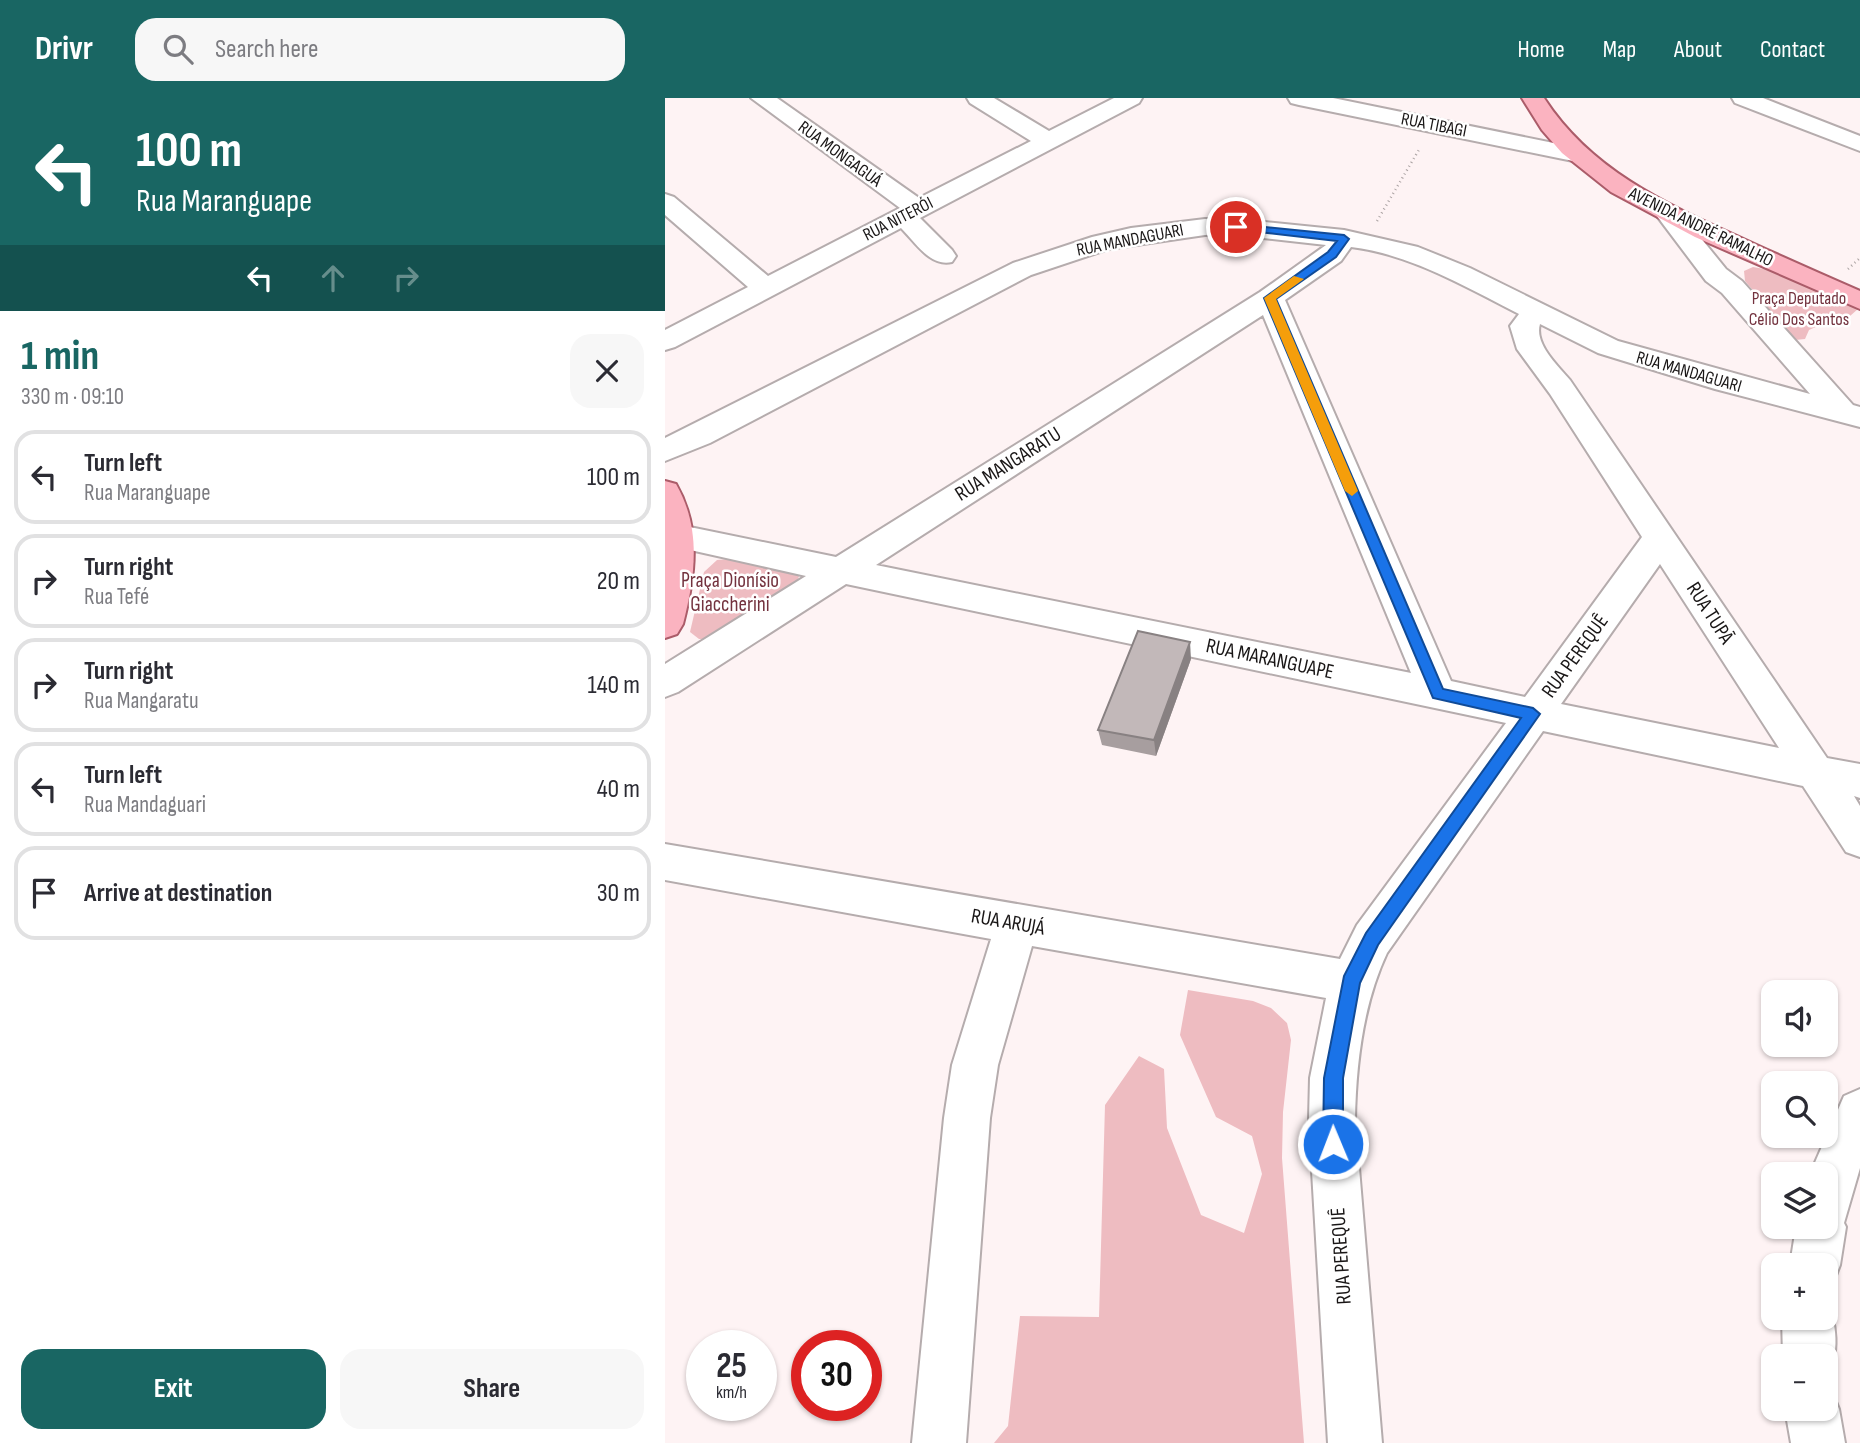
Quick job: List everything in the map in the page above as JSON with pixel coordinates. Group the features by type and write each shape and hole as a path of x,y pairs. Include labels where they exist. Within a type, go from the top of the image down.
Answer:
{"main road":[{"path":"1538,106 1577,117"},
{"name":"AVENIDA ANDRÉ RAMALHO","path":"1538,106 1578,155 1611,181 1668,215 1860,301"},
{"path":"1578,155 1595,150 1603,143"},
{"name":"AVENIDA ANDRÉ RAMALHO","path":"1631,165 1690,201 1856,268"},
{"path":"665,492 680,537 677,570 665,624"}],"street":[{"name":"RUA MONGAGUÁ","path":"762,98 911,212 943,256"},
{"path":"978,98 1048,141"},
{"name":"RUA NITERÓI","path":"665,341 1131,98"},
{"name":"RUA TIBAGI","path":"1299,98 1578,155"},
{"path":"1743,98 1860,145"},
{"name":"RUA TIBAGI","path":"1487,136 1512,130 1538,106"},
{"path":"1798,120 1860,123"},
{"path":"665,202 766,288"},
{"path":"1668,215 1716,275 1732,286 1854,421"},
{"name":"RUA MANDAGUARI","path":"665,450 699,436 1022,268 1063,253 1131,236 1205,227 1236,227 1355,240 1434,262 1608,347 1854,421"},
{"name":"RUA MANGARATU","path":"665,682 1270,298 1355,240"},
{"path":"1732,286 1732,268 1742,262 1763,258"},
{"path":"1270,298 1438,694"},
{"name":"RUA TUPÃ","path":"1534,313 1524,327 1523,336 1560,387 1860,839"},
{"path":"1725,382 1759,364 1766,355 1772,333"},
{"path":"1560,387 1577,363 1589,354 1608,347"},
{"name":"RUA MARANGUAPE","path":"680,537 1860,781"},
{"name":"RUA PEREQUÊ","path":"1355,1443 1332,1120 1333,1078 1351,982 1372,939 1660,538"},
{"name":"RUA ARUJÁ","path":"665,862 1351,982"},
{"path":"939,1443 971,1091 975,1065 1017,924"},
{"path":"1838,1163 1860,1112"},
{"path":"1814,1421 1818,1443"}],"path":[{"path":"1355,240 1433,126"}],"green space":[{"name":"Praça Deputado Célio Dos Santos","path":"1753,267 1770,270 1858,309 1850,316 1840,316 1809,330 1805,339 1795,340 1745,281 1744,271"},
{"name":"Praça Dionísio Giaccherini","path":"728,559 796,572 799,576 797,583 707,639 699,639 690,632 704,572 717,560"},
{"path":"1188,990 1253,1001 1271,1008 1287,1023 1291,1040 1283,1112 1282,1158 1304,1443 994,1443 1008,1426 1020,1316 1099,1317 1105,1105 1139,1056 1164,1069 1167,1128 1201,1215 1244,1233 1262,1174 1252,1136 1216,1117 1180,1035"}],"building":[{"path":"1138,631 1190,642 1154,740 1098,730"}],"slow traffic":[{"path":"1298,279 1270,298 1352,491"}],"route":[{"path":"1236,227 1344,239 1332,254 1270,298 1438,694 1533,714 1372,939 1351,982 1333,1078 1333,1144"}]}
